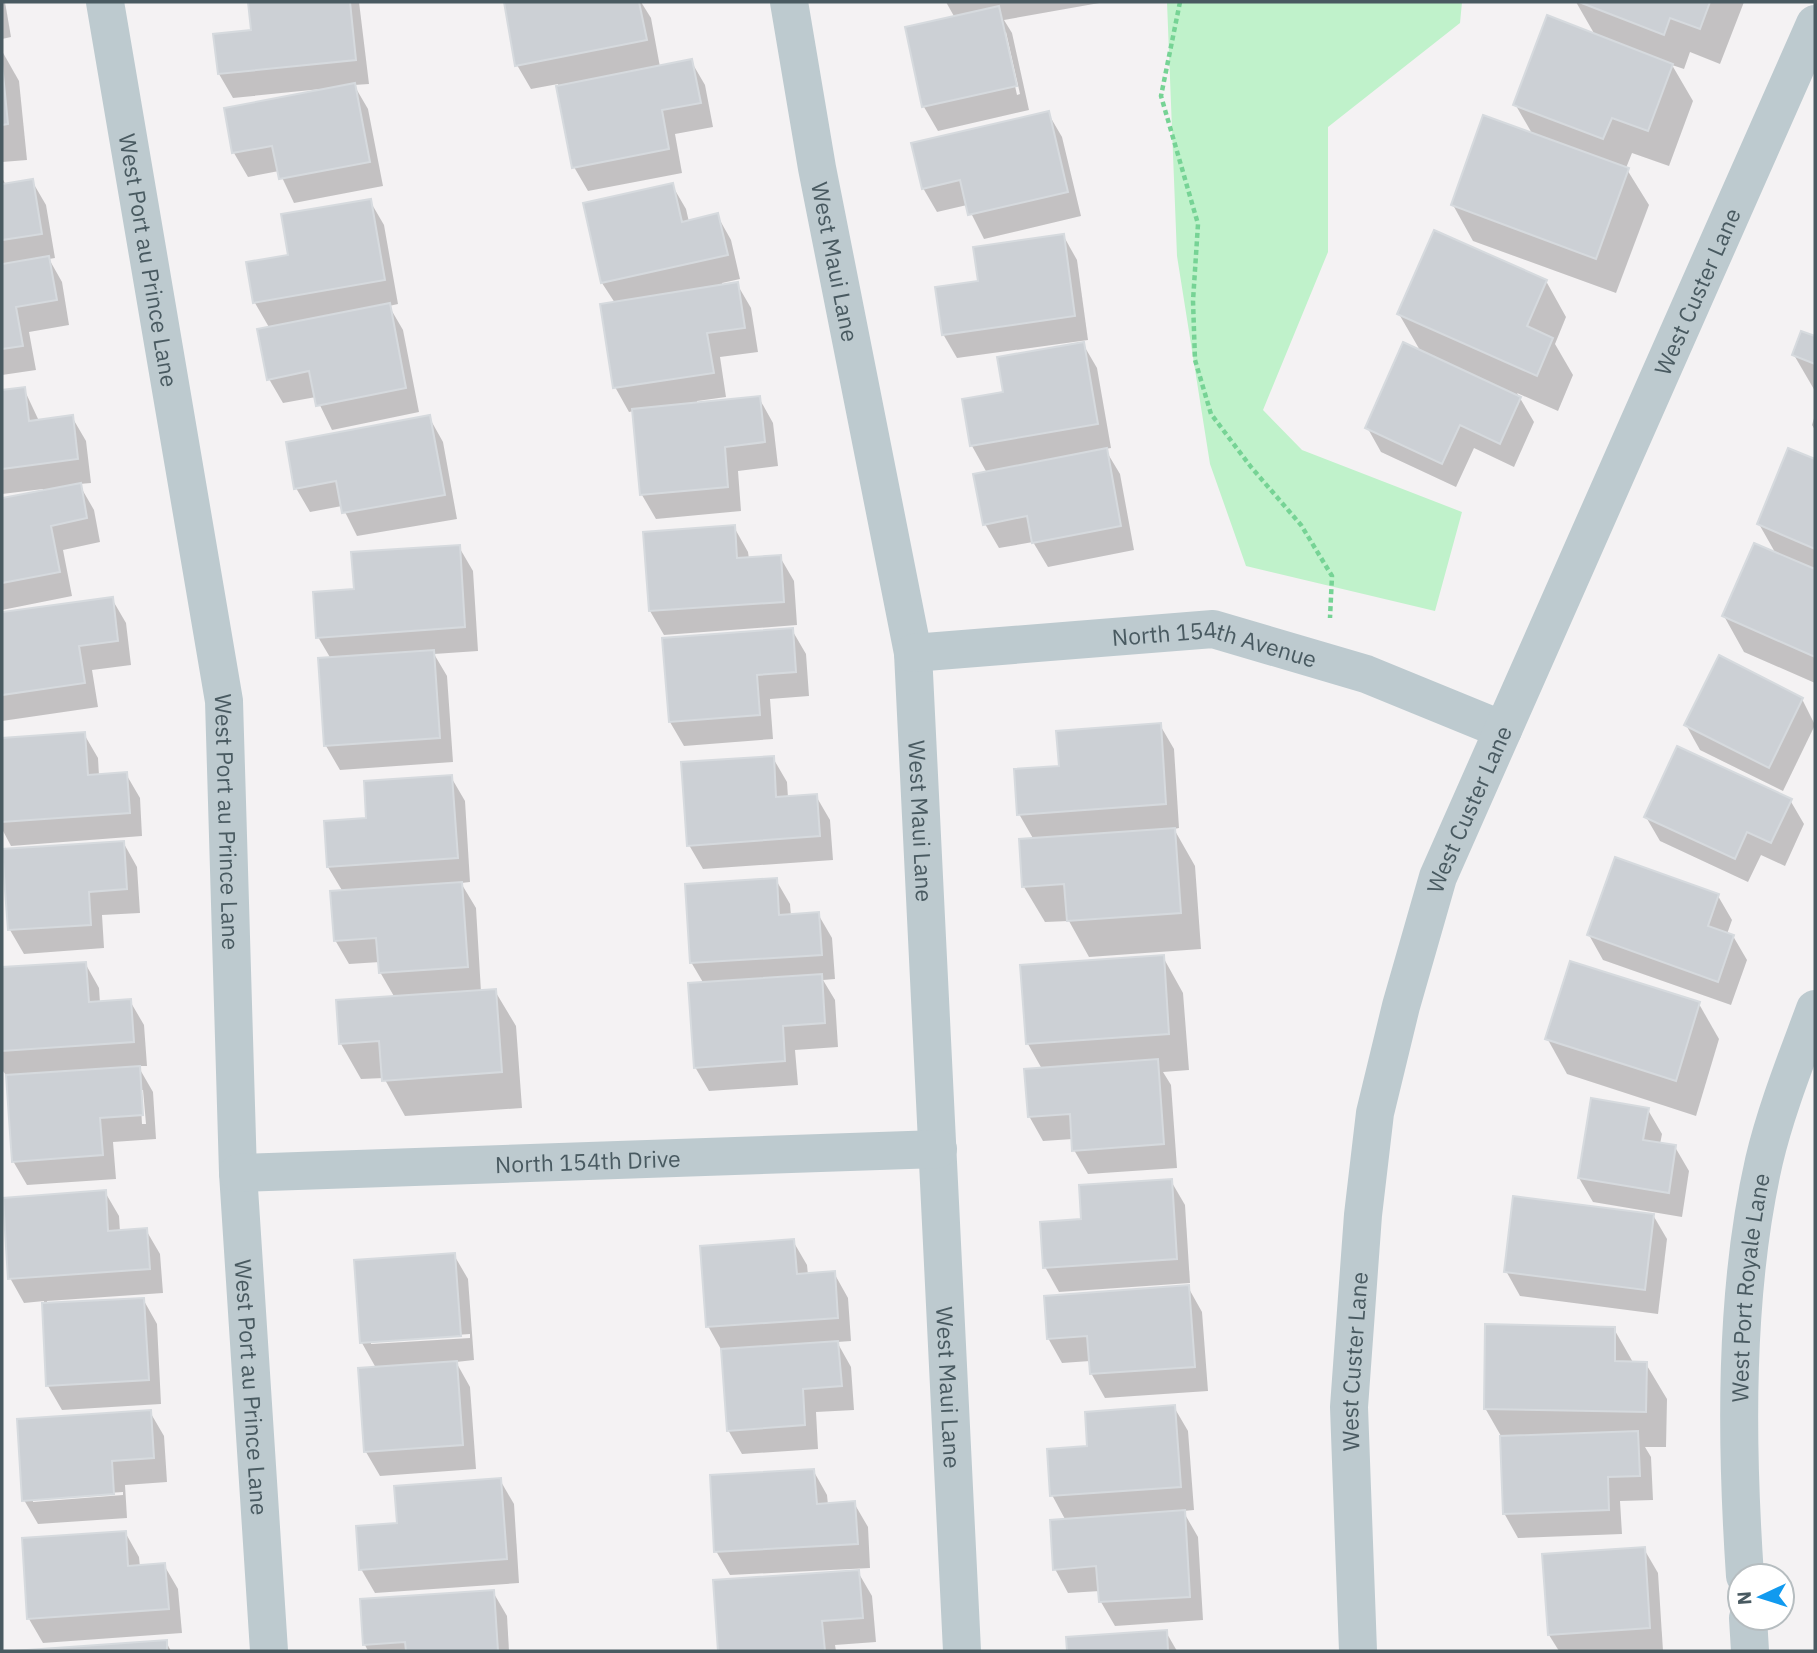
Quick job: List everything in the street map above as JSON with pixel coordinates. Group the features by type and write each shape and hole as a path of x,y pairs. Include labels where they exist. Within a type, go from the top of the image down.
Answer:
{"street":[{"name":"West Port au Prince Lane","path":"105,2 224,701 238,1173 269,1651"},
{"name":"West Maui Lane","path":"789,2 817,168 913,653 962,1651"},
{"name":"West Custer Lane","path":"1358,1651 1349,1407 1360,1242 1375,1114 1401,1006 1438,877 1815,24"},
{"name":"North 154th Avenue","path":"913,653 1213,629 1366,674 1503,730"},
{"name":"West Port Royale Lane","path":"1745,1562 1741,1416 1747,1258 1765,1160 1815,1009"},
{"name":"North 154th Drive","path":"238,1173 938,1149"},
{"path":"1749,1632 1750,1651"}],"path":[{"path":"1180,2 1172,27 1160,96 1198,224 1193,300 1195,360 1211,414 1251,467 1301,525 1332,576 1324,662"}],"green space":[{"path":"1167,2 1462,2 1460,23 1328,127 1328,252 1263,410 1302,450 1462,512 1435,611 1246,566 1210,464 1177,256"}],"building":[{"path":"248,2 350,2 356,60 218,74 213,34 251,30"},
{"path":"504,2 639,2 647,40 515,66"},
{"path":"1579,2 1710,2 1700,29 1670,18 1664,35"},
{"path":"999,6 1017,86 922,107 905,27"},
{"path":"1547,15 1673,64 1648,131 1612,118 1603,139 1513,105"},
{"path":"692,59 701,103 662,110 669,149 572,168 556,86"},
{"path":"2,64 8,124 2,125"},
{"path":"355,83 370,162 279,179 272,146 232,153 224,108"},
{"path":"1049,111 1068,192 968,215 960,180 922,189 911,143"},
{"path":"1483,115 1629,168 1596,259 1451,205"},
{"path":"33,179 42,234 2,240 2,184"},
{"path":"673,183 682,222 718,213 728,255 601,283 583,203"},
{"path":"371,199 385,280 253,303 246,262 288,255 281,214"},
{"path":"1434,230 1547,280 1527,326 1553,338 1537,376 1397,314"},
{"path":"1064,234 1075,316 942,335 935,287 978,281 973,247"},
{"path":"49,256 57,300 16,307 23,346 2,349 2,264"},
{"path":"738,282 745,328 707,333 714,373 613,388 600,304"},
{"path":"390,303 406,388 316,406 309,371 267,380 257,329"},
{"path":"1801,331 1815,336 1815,364 1792,355"},
{"path":"1084,342 1098,424 970,446 962,399 1003,392 997,357"},
{"path":"1403,342 1521,397 1500,444 1460,425 1442,464 1365,428"},
{"path":"25,387 29,421 73,415 78,459 2,469 2,390"},
{"path":"760,396 765,442 725,447 728,487 640,495 632,409"},
{"path":"430,415 445,495 342,513 336,481 294,489 286,442"},
{"path":"1107,448 1121,526 1032,543 1027,516 983,525 973,474"},
{"path":"1788,448 1815,459 1815,549 1757,524"},
{"path":"81,483 87,518 51,526 60,572 2,583 2,498"},
{"path":"735,525 737,558 781,555 784,602 649,611 643,532"},
{"path":"1754,543 1815,569 1815,657 1722,616"},
{"path":"460,545 465,627 316,638 313,592 354,589 351,552"},
{"path":"113,597 118,641 79,646 85,683 2,695 2,612"},
{"path":"793,628 796,672 757,675 760,715 669,722 662,638"},
{"path":"434,650 440,738 324,746 318,658"},
{"path":"1719,655 1803,698 1769,768 1684,725"},
{"path":"1161,723 1166,804 1017,815 1014,769 1059,766 1056,731"},
{"path":"85,732 88,775 127,772 130,813 2,822 2,738"},
{"path":"1677,746 1792,799 1771,843 1747,832 1735,859 1644,817"},
{"path":"774,756 776,797 817,794 820,836 687,846 681,762"},
{"path":"452,775 458,858 327,867 324,821 366,818 364,781"},
{"path":"1175,828 1181,913 1067,921 1064,884 1022,887 1019,839"},
{"path":"124,841 127,889 89,892 91,925 8,930 2,849"},
{"path":"1615,857 1719,894 1708,926 1734,935 1718,982 1587,935"},
{"path":"777,878 779,915 819,912 822,955 690,963 685,884"},
{"path":"462,882 468,967 379,973 376,938 334,941 330,891"},
{"path":"1164,955 1169,1034 1026,1044 1020,965"},
{"path":"1570,961 1700,1002 1676,1081 1545,1039"},
{"path":"86,962 89,1002 131,999 134,1042 2,1051 2,967"},
{"path":"822,974 825,1023 783,1026 785,1061 694,1068 688,983"},
{"path":"496,989 502,1072 382,1081 379,1041 339,1044 336,1000"},
{"path":"1158,1059 1164,1144 1072,1151 1070,1114 1028,1117 1024,1069"},
{"path":"140,1066 143,1115 100,1118 103,1155 12,1162 6,1075"},
{"path":"1591,1098 1649,1108 1643,1140 1676,1145 1669,1193 1578,1178"},
{"path":"1172,1179 1177,1259 1043,1268 1040,1222 1081,1219 1079,1185"},
{"path":"106,1190 108,1231 147,1228 150,1269 8,1279 3,1198"},
{"path":"1513,1196 1654,1214 1645,1290 1504,1272"},
{"path":"794,1239 797,1274 835,1271 838,1318 706,1327 700,1246"},
{"path":"455,1253 461,1336 360,1343 354,1260"},
{"path":"1189,1285 1195,1367 1090,1374 1087,1336 1047,1339 1044,1296"},
{"path":"144,1298 149,1380 46,1386 42,1303"},
{"path":"1485,1324 1615,1327 1615,1361 1647,1362 1646,1412 1484,1409"},
{"path":"838,1341 842,1386 803,1389 805,1425 727,1431 721,1349"},
{"path":"457,1361 463,1445 364,1452 358,1368"},
{"path":"1175,1405 1181,1487 1050,1496 1047,1449 1087,1446 1085,1412"},
{"path":"151,1410 154,1458 112,1461 114,1494 22,1501 17,1419"},
{"path":"1638,1431 1640,1476 1608,1477 1609,1510 1503,1514 1500,1436"},
{"path":"814,1469 817,1504 855,1501 858,1544 714,1552 710,1475"},
{"path":"501,1478 507,1559 359,1570 356,1526 397,1523 394,1486"},
{"path":"1185,1510 1190,1597 1099,1602 1096,1566 1053,1570 1050,1520"},
{"path":"126,1531 128,1566 165,1563 169,1609 27,1619 22,1538"},
{"path":"1645,1547 1650,1628 1548,1635 1542,1554"},
{"path":"859,1570 863,1618 822,1621 825,1651 718,1651 713,1580"},
{"path":"494,1590 498,1651 406,1651 405,1642 363,1645 360,1599"},
{"path":"1167,1630 1168,1651 1067,1651 1066,1637"},
{"path":"167,1640 167,1651 13,1651"}]}
